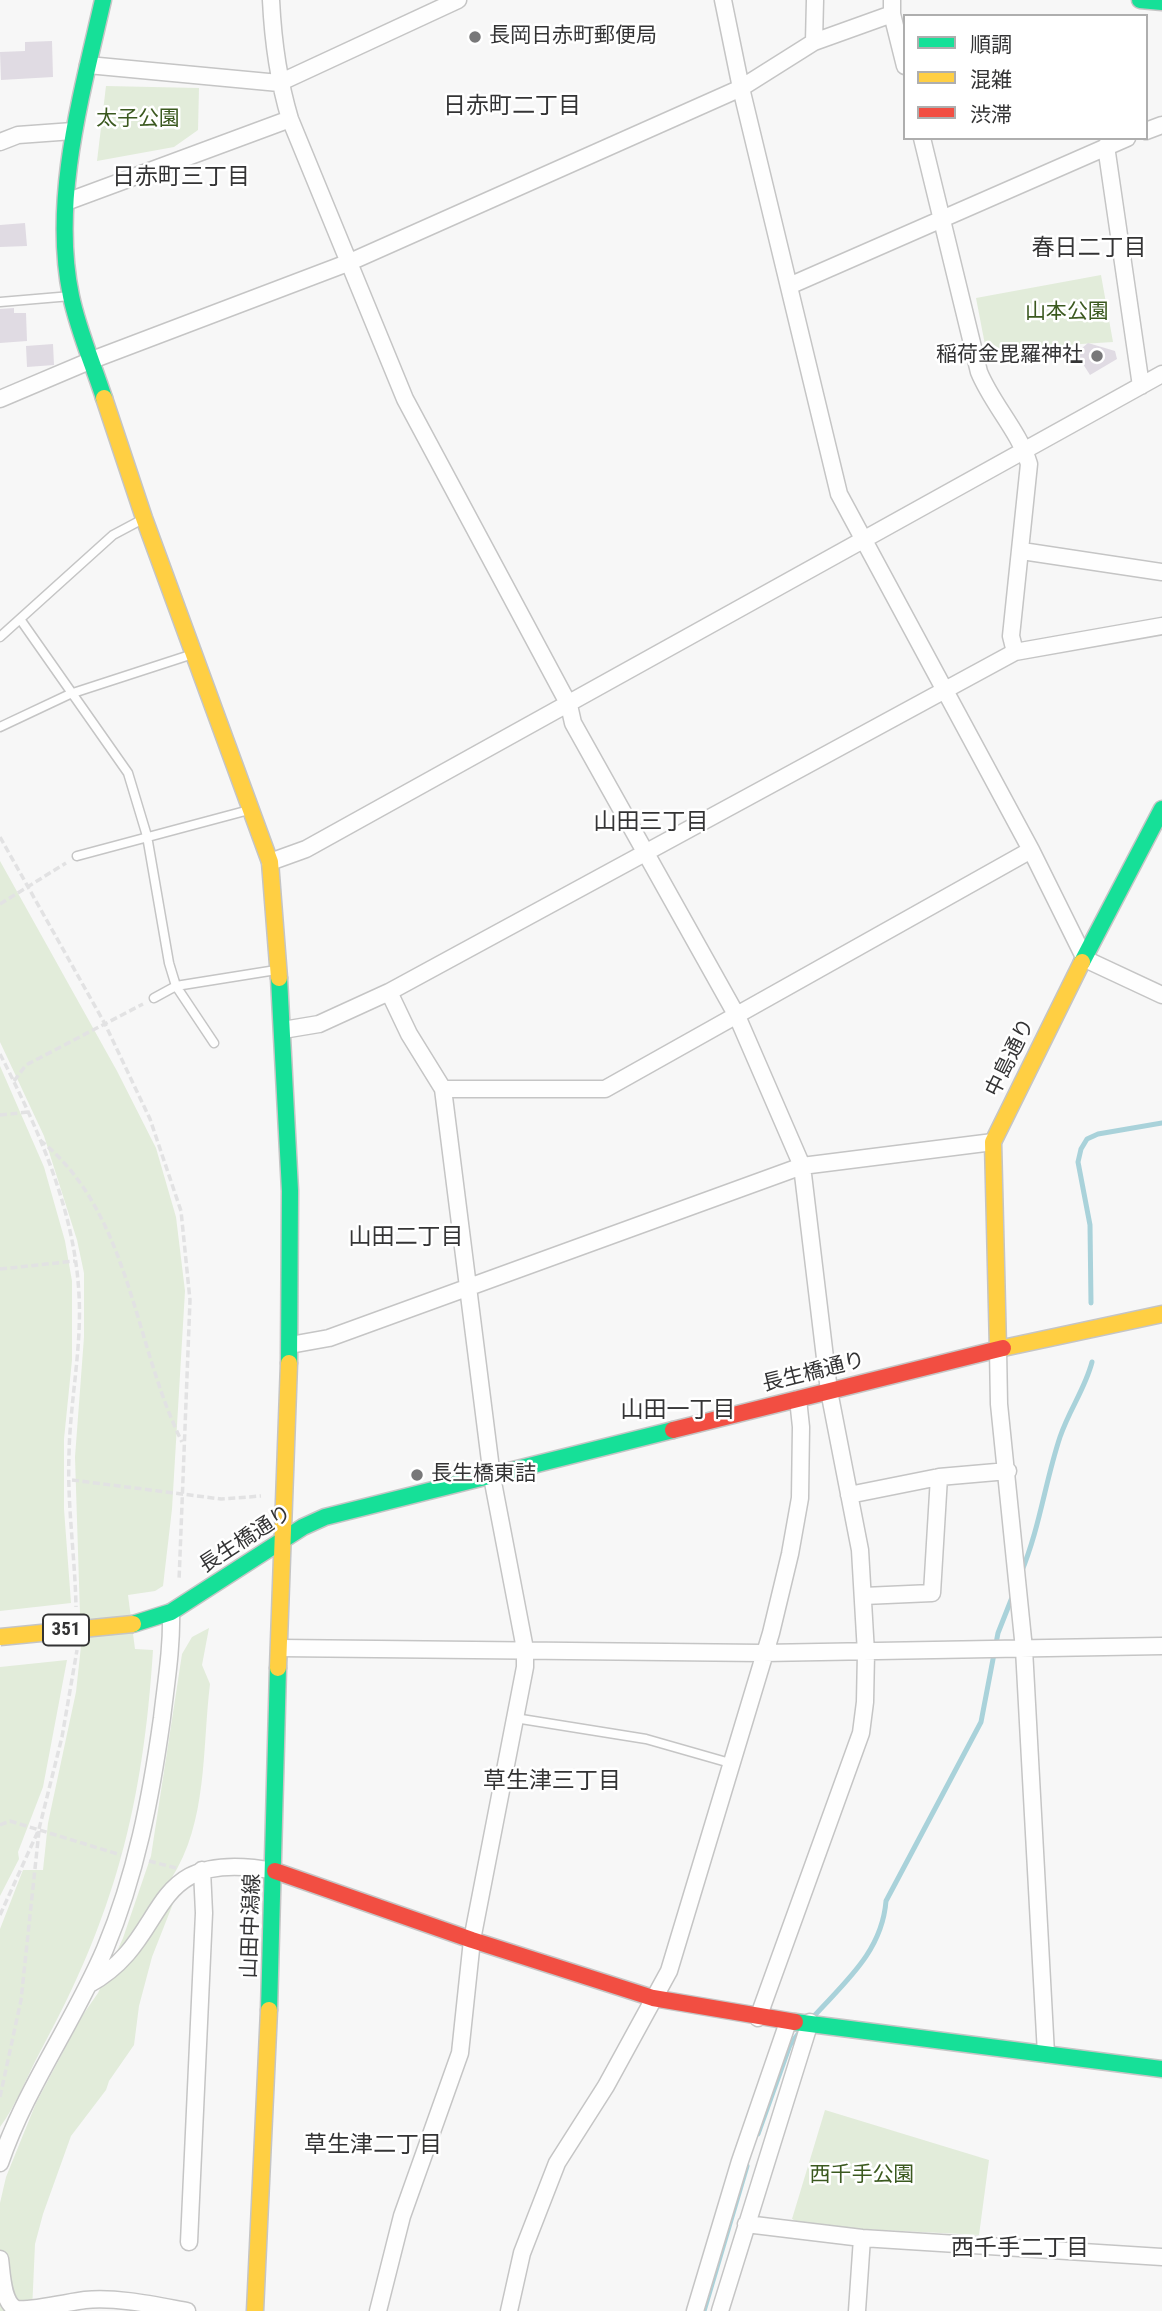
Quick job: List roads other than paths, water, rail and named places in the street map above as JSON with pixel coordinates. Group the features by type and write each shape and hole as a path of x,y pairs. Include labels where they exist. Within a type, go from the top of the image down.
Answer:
{"main road":[{"name":"山田中潟線","path":"103,0 73,131 65,235 71,296 144,518 270,862 276,970 284,1030 290,1191 290,1345 275,1871 255,2311"},
{"path":"1140,0 1162,2"},
{"name":"中島通り","path":"998,1349 993,1142 1025,1072 1162,809"},
{"name":"長生橋通り","path":"0,1637 133,1624 171,1612 283,1543 303,1527 325,1517 998,1349 1162,1314"},
{"path":"275,1871 472,1940 653,1998 758,2018 810,2022 1162,2069"}],"street":[{"path":"271,0 273,47 279,83 290,119 405,399 569,705 573,723 737,1016 802,1166 828,1391 860,1550 866,1653 865,1702 861,1733 758,2018"},
{"path":"88,65 279,83 458,0"},
{"path":"723,0 741,88 839,494 1031,849 1085,960 1162,995"},
{"path":"814,42 815,0"},
{"path":"0,398 92,359 350,262 741,88 814,42 892,7 903,57"},
{"path":"66,202 290,119"},
{"path":"0,142 18,135 73,131"},
{"path":"922,140 979,372 988,393 1024,450 1028,464 1022,551 1011,636 1015,652"},
{"path":"789,286 1121,140"},
{"path":"1106,146 1141,386"},
{"path":"270,862 306,849 1162,374"},
{"path":"1022,551 1162,572"},
{"path":"284,1030 319,1024 390,992 1015,652 1162,626"},
{"path":"443,1089 605,1089 1031,849"},
{"path":"378,2311 402,2216 460,2053 472,1940 525,1667 525,1649 492,1477 443,1089 409,1034 390,992"},
{"path":"290,1345 330,1338 466,1286 802,1166 993,1142"},
{"path":"998,1349 999,1405 1008,1471 1024,1648 1046,2054"},
{"path":"509,2311 522,2253 547,2184 669,1971 787,1567 800,1498 801,1427 798,1399"},
{"path":"849,1495 939,1477 1008,1471"},
{"path":"864,1596 932,1593 939,1477"},
{"path":"0,2162 36,2082 88,1985 114,1923 141,1839 166,1688 171,1612"},
{"path":"280,1648 866,1653 1162,1646"},
{"path":"88,1985 119,1965 180,1881 202,1870 236,1866 275,1871"},
{"path":"189,2242 204,1913 202,1870"},
{"path":"695,2311 740,2161 788,2022"},
{"path":"720,2311 810,2022"},
{"path":"746,2224 862,2238 1162,2257"},
{"path":"857,2311 862,2238"},
{"path":"0,2259 8,2301 15,2309 27,2311 87,2300 156,2304 187,2311"}],"lane":[{"path":"0,302 71,296"},
{"path":"0,637 113,535 144,518"},
{"path":"20,619 70,694 81,702 128,773 147,836 169,963 176,986 214,1043"},
{"path":"0,727 70,694 195,653"},
{"path":"77,856 249,810"},
{"path":"154,998 176,986 276,970"},
{"path":"515,1718 646,1739 730,1763"}],"waterway":[{"path":"1091,1303 1090,1225 1078,1162 1081,1149 1087,1139 1098,1134 1162,1123"},
{"path":"1021,1573 1033,1539 1060,1437 1092,1362"},
{"path":"815,2015 850,1977 870,1950 878,1935 886,1901 981,1722 998,1633 1013,1595"},
{"path":"758,2134 790,2045 801,2030"},
{"path":"704,2311 747,2166"}],"place":[{"name":"長岡日赤町郵便局","path":"475,37"},
{"name":"稲荷金毘羅神社","path":"1097,356"},
{"name":"長生橋東詰","path":"417,1475"}],"district":[{"name":"日赤町二丁目","path":"512,107"},
{"name":"日赤町三丁目","path":"181,178"},
{"name":"春日二丁目","path":"1089,249"},
{"name":"山田三丁目","path":"651,823"},
{"name":"山田二丁目","path":"406,1238"},
{"name":"山田一丁目","path":"678,1411"},
{"name":"草生津三丁目","path":"552,1782"},
{"name":"草生津二丁目","path":"373,2146"},
{"name":"西千手二丁目","path":"1020,2249"}],"park label":[{"name":"太子公園","path":"138,120"},
{"name":"山本公園","path":"1067,313"},
{"name":"西千手公園","path":"862,2176"}]}
